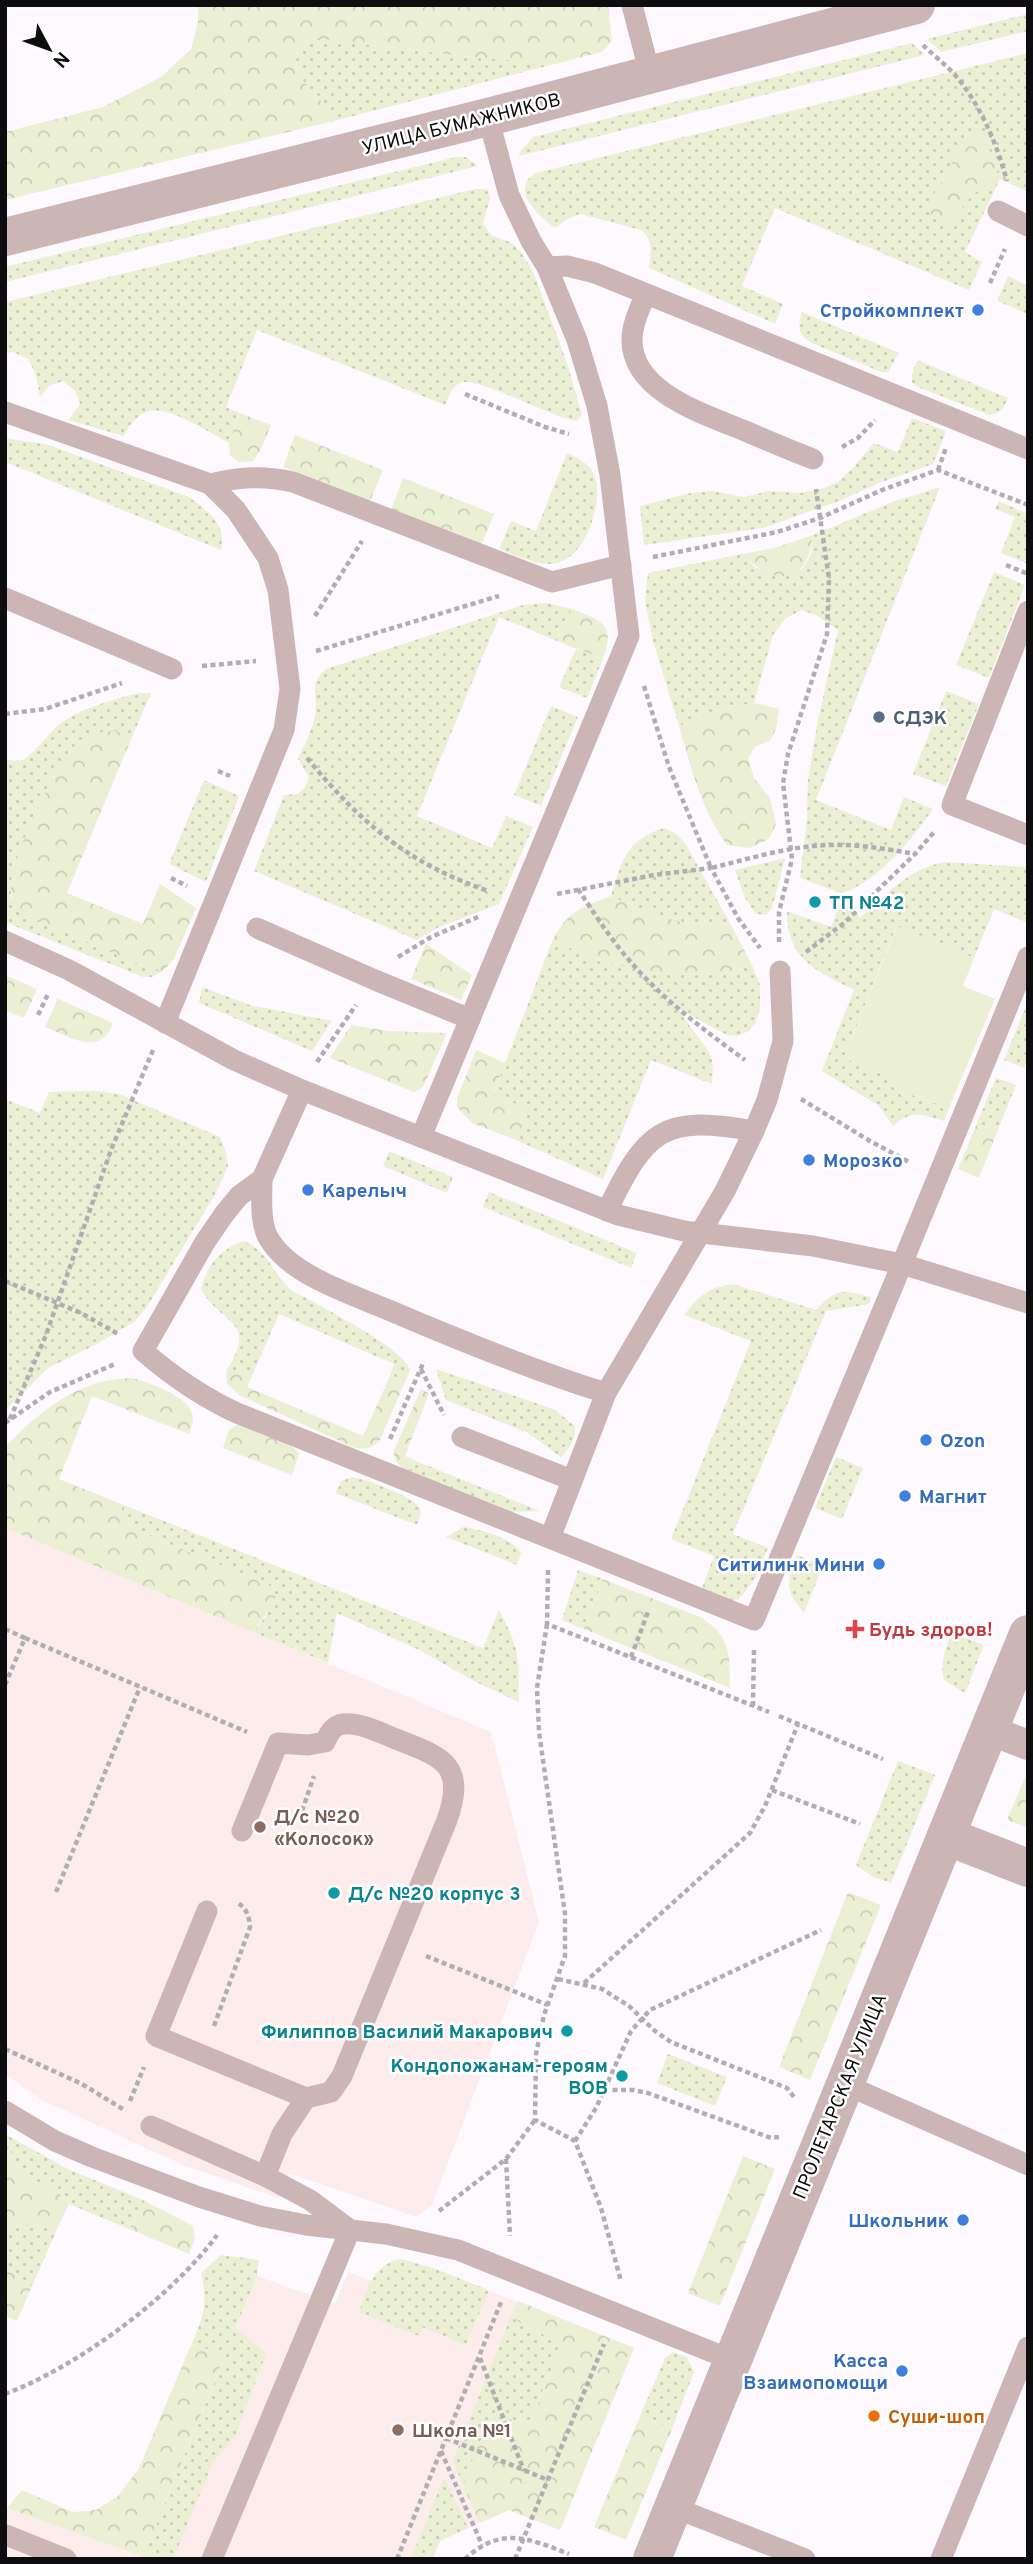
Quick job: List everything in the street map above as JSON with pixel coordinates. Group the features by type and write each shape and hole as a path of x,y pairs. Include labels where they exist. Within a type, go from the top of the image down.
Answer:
{"street":[{"name":"УЛИЦА БУМАЖНИКОВ","path":"5,237 488,117 902,7"},
{"name":"ПРОЛЕТАРСКАЯ УЛИЦА","path":"652,2559 1028,1634"},
{"path":"989,1730 1028,1745"},
{"path":"946,1836 1028,1868"}],"lane":[{"path":"632,5 650,74"},
{"path":"421,1138 629,636 603,439 589,377 578,340 547,267 509,195 488,117"},
{"path":"998,211 1023,224"},
{"path":"547,267 567,266 582,269 1028,449"},
{"path":"646,294 635,322 632,341 636,360 643,373 655,385 674,400 699,412 813,459"},
{"path":"5,412 210,484 252,531 268,558 278,590 290,689 284,730 164,1023"},
{"path":"210,484 240,477 273,478 293,482 552,582 621,565"},
{"path":"5,598 172,669"},
{"path":"1028,611 952,805 1028,835"},
{"path":"257,928 470,1019"},
{"path":"5,941 69,970 223,1055 302,1090 607,1211 650,1224 700,1233 813,1246 902,1264 1028,1303"},
{"path":"262,1180 239,1196 225,1213 205,1242 143,1351 166,1371 216,1403 754,1620 1028,957"},
{"path":"550,1538 606,1393 725,1191 767,1100 783,1041 780,971"},
{"path":"302,1090 262,1180 265,1231 279,1252 310,1275 437,1331 531,1369 606,1393"},
{"path":"607,1211 637,1154 666,1130 705,1124 754,1131"},
{"path":"462,1437 572,1480"},
{"path":"207,1910 156,2036 306,2098 331,2092 338,2084 397,1944 453,1804 455,1788 447,1765 425,1750 372,1729 344,1724 335,1727 325,1742 308,1745 278,1743 242,1831"},
{"path":"844,2084 1028,2165"},
{"path":"265,2176 282,2134 306,2098"},
{"path":"5,2111 55,2141 92,2157 236,2209 306,2225 404,2237 458,2250 732,2360"},
{"path":"151,2126 265,2176 310,2200 350,2230"},
{"path":"212,2559 350,2230"},
{"path":"942,2559 1028,2347"},
{"path":"673,2507 804,2559"},
{"path":"6,2535 66,2559"}],"path":[{"path":"942,63 963,86 986,126 1023,224 990,283"},
{"path":"780,971 779,912 793,859 783,783 788,754 819,663 828,624 829,579 813,459 858,438 880,414 890,393"},
{"path":"465,394 561,432 603,439"},
{"path":"621,565 777,532 820,518 882,490 938,470 1028,505"},
{"path":"288,659 355,554 376,514"},
{"path":"1006,565 1028,574"},
{"path":"288,659 552,582"},
{"path":"629,636 669,766 711,868 828,845 915,854"},
{"path":"284,730 341,798 389,842 438,872 519,902"},
{"path":"780,971 844,923 915,854 942,822 952,805"},
{"path":"8,1421 58,1303 111,1150 164,1023"},
{"path":"5,1281 103,1325 143,1351"},
{"path":"377,1469 437,1331"},
{"path":"8,1421 50,1392 122,1361"},
{"path":"421,1369 445,1418 462,1437"},
{"path":"404,2237 506,2160 535,2120 538,2036 565,1956 565,1914 537,1709 540,1660 547,1624 550,1538"},
{"path":"631,1657 660,1583"},
{"path":"753,1706 754,1620"},
{"path":"547,1624 769,1712"},
{"path":"5,1629 224,1723 278,1743"},
{"path":"5,1685 25,1638"},
{"path":"56,1892 140,1687"},
{"path":"779,1716 883,1759"},
{"path":"584,1983 750,1833 772,1790 798,1724"},
{"path":"772,1790 860,1824"},
{"path":"203,2056 250,1927 250,1917 238,1902 219,1899 211,1903 207,1910"},
{"path":"575,2141 596,2108 625,2043 641,2017 659,2005 821,1930"},
{"path":"397,1944 548,2006"},
{"path":"558,1979 584,1983 609,1993 671,2042 787,2088 792,2092 794,2105"},
{"path":"126,2111 156,2036"},
{"path":"5,2049 82,2084 151,2126"},
{"path":"604,2090 633,2090 648,2094 771,2138 777,2138 785,2128"},
{"path":"515,2559 601,2348 621,2315 623,2292 601,2208 575,2141 535,2120"},
{"path":"397,2559 480,2357 512,2271 506,2160"},
{"path":"5,2394 49,2374 92,2347 145,2308 187,2271 236,2209"},
{"path":"480,2357 524,2471"},
{"path":"446,2438 548,2480"},
{"path":"441,2451 482,2545"},
{"path":"465,2559 482,2545 509,2537 523,2538 569,2554"}],"shaded area":[{"name":"Д/с №20 «Колосок»","path":"5,1528 491,1732 539,1922 432,2205 416,2217 289,2173 279,2198 185,2166 40,2099 5,2074"},
{"name":"Школа №1","path":"348,2272 469,2319 482,2288 634,2348 560,2530 509,2510 440,2541 433,2559 5,2559 5,2508 143,2557 257,2276 335,2304"}],"green space":[{"path":"198,5 608,5 612,41 602,52 555,64 312,38 301,45 292,62 304,82 320,99 330,122 5,200 5,132 103,107 161,77 191,49 198,22"},
{"path":"1028,14 1028,31 941,52 927,39"},
{"path":"312,38 555,64 330,122 320,99 304,82 292,62 301,45"},
{"path":"912,43 925,55 519,156 533,137"},
{"path":"1028,53 1028,192 1000,179 965,252 982,262 969,290 775,208 742,286 783,304 775,324 649,268 650,243 641,230 580,214 555,228 541,217 525,194 528,179 536,173"},
{"path":"969,133 979,135 987,145 998,171 992,180 969,199 947,226 937,221 928,210 958,148"},
{"path":"456,157 466,157 478,166 5,282 5,267"},
{"path":"475,189 487,189 490,198 483,224 492,236 510,242 521,252 533,271 567,363 582,414 577,421 469,382 454,387 445,405 257,330 226,407 240,413 229,443 177,416 155,411 146,412 139,417 123,436 69,420 80,404 75,391 63,381 49,386 40,397 36,375 28,359 13,352 5,353 5,302"},
{"path":"1008,276 1028,286 1028,314 997,301"},
{"path":"802,312 899,353 888,372 881,372 812,343 800,330"},
{"path":"917,360 1008,398 1005,405 1001,410 989,415 918,387 912,382"},
{"path":"240,413 271,425 253,461 240,462 230,456 229,443"},
{"path":"912,418 946,431 933,464 763,528 644,545 640,506 690,493 712,491 744,497 769,491 801,493 824,488 838,482 874,443 898,452"},
{"path":"295,435 383,470 370,501 283,467"},
{"path":"5,438 49,445 189,497 219,525 221,550 5,462"},
{"path":"567,453 590,468 597,488 594,516 582,543 563,561 551,564 531,561 499,549 511,521 536,531"},
{"path":"403,478 494,514 481,546 391,510"},
{"path":"940,487 816,800 891,830 904,797 933,809 894,858 857,887 843,893 860,918 909,876 945,862 1028,867 1028,923 994,909 974,958 896,927 844,1058 884,1075 898,1090 949,1108 944,1121 917,1114 906,1117 893,1126 878,1105 822,1071 854,990 806,961 792,941 788,927 787,911 831,927 843,894 800,878 808,780 838,630 816,615 801,610 785,619 773,635 754,703 732,706 679,726 653,641 645,600 648,573 742,554 756,568 790,574 803,568 811,555 813,535 895,501"},
{"path":"999,501 1028,514 1028,564 1001,553 1015,517 995,509"},
{"path":"813,535 810,552 804,564 797,572 788,576 766,572 742,554 774,548"},
{"path":"994,572 1025,585 989,678 956,665"},
{"path":"547,603 572,609 557,641 499,617 417,816 492,848 506,816 533,827 499,904 439,927 417,940 254,871 284,795 298,794 309,777 298,759 315,716 315,686 326,669 523,605"},
{"path":"572,609 604,625 608,638 603,659 557,641"},
{"path":"576,649 603,659 587,698 559,687"},
{"path":"946,691 979,704 946,786 913,774"},
{"path":"140,693 151,693 132,737 115,731 54,775 11,881 11,898 141,965 163,971 152,977 143,977 5,922 5,759 16,761 26,758 57,726 85,710"},
{"path":"754,703 779,709 776,729 770,741 756,746 748,758 754,778 770,798 776,824 769,839 750,848 727,845 718,832 698,788 679,726 732,706"},
{"path":"551,706 578,717 541,806 514,795"},
{"path":"115,731 132,737 67,893 143,924 160,884 196,908 174,959 163,971 141,965 20,913 12,895 11,882 20,850 39,805 62,762 83,738 94,733"},
{"path":"204,780 239,796 206,882 169,864"},
{"path":"664,828 675,833 685,843 730,923 698,924 669,919 611,896 627,853 642,838"},
{"path":"785,858 772,908 766,915 756,914 745,898 735,870"},
{"path":"611,896 669,919 698,924 730,923 752,965 704,974 651,972 599,959 553,939 571,915"},
{"path":"897,926 974,958 963,986 995,999 949,1108 898,1090 884,1075 844,1058"},
{"path":"553,939 599,959 651,972 704,974 752,965 760,985 760,1007 756,1022 749,1031 737,1036 727,1035 679,1009 710,1055 713,1067 712,1084 651,1060 603,1179 516,1140 528,1109 493,1095"},
{"path":"426,944 472,975 461,1000 411,979"},
{"path":"5,975 37,989 24,1018 5,1010"},
{"path":"202,987 250,1005 332,1021 312,1051 199,1003"},
{"path":"58,999 113,1023 107,1034 101,1040 84,1042 45,1027"},
{"path":"1028,1001 1028,1058 1024,1068 1004,1060"},
{"path":"351,1025 388,1031 447,1033 425,1083 421,1089 414,1092 330,1058"},
{"path":"476,1050 505,1063 493,1095 529,1109 516,1140 472,1123 457,1107 457,1098"},
{"path":"996,1078 1016,1085 997,1132 977,1123"},
{"path":"95,1091 119,1094 220,1137 228,1166 217,1191 147,1307 134,1322 48,1368 5,1411 5,1099 40,1113 49,1092"},
{"path":"977,1123 997,1132 979,1178 958,1169"},
{"path":"389,1151 453,1177 447,1193 383,1166"},
{"path":"489,1192 637,1253 631,1268 483,1207"},
{"path":"244,1241 265,1257 291,1290 376,1338 392,1350 410,1370 405,1382 390,1376 394,1364 279,1314 251,1378 238,1371 226,1371 239,1341 238,1332 201,1289 207,1272 216,1259 228,1248"},
{"path":"733,1284 816,1310 830,1297 841,1292 871,1297 869,1304 826,1311 733,1534 768,1548 755,1579 738,1600 700,1593 714,1556 671,1539 751,1341 684,1315 705,1294"},
{"path":"436,1369 553,1409 575,1426 572,1443 561,1457 528,1433 446,1400"},
{"path":"226,1371 238,1371 251,1378 247,1387 363,1436 390,1376 405,1382 380,1440 371,1447 355,1448 241,1396 227,1384"},
{"path":"131,1378 156,1386 182,1400 193,1416 189,1434 92,1396 59,1479 121,1504 123,1519 136,1530 275,1588 275,1601 253,1632 5,1528 5,1448 8,1444 34,1419 63,1398 95,1384"},
{"path":"421,1389 429,1393 405,1456 416,1461 411,1473 396,1461 394,1450"},
{"path":"237,1425 271,1434 294,1449 299,1454 292,1475 223,1448 229,1430"},
{"path":"836,1457 863,1468 842,1519 815,1508"},
{"path":"416,1461 540,1511 510,1512 411,1473"},
{"path":"351,1477 388,1488 416,1503 421,1510 417,1525 335,1493 342,1481"},
{"path":"121,1504 483,1648 499,1610 517,1654 519,1702 419,1650 337,1613 328,1663 253,1632 266,1616 275,1588 136,1530 123,1519"},
{"path":"463,1527 486,1532 511,1543 521,1553 517,1565 446,1537"},
{"path":"797,1555 823,1565 804,1613 793,1598 789,1586"},
{"path":"578,1570 603,1579 584,1629 562,1620"},
{"path":"603,1579 700,1617 710,1624 718,1631 727,1647 730,1688 584,1629"},
{"path":"951,1633 984,1645 965,1693 944,1680 943,1662"},
{"path":"898,1761 935,1775 891,1883 873,1877 856,1865"},
{"path":"1028,1770 1028,1828 1007,1820"},
{"path":"848,1892 881,1905 810,2080 779,2067"},
{"path":"668,2054 727,2077 715,2106 657,2083"},
{"path":"5,2134 68,2169 145,2201 129,2229 69,2204 57,2191 29,2180 18,2168 5,2140"},
{"path":"5,2140 18,2168 29,2180 57,2191 69,2204 59,2225 16,2226 5,2233"},
{"path":"743,2156 775,2169 720,2306 688,2293"},
{"path":"145,2201 193,2226 195,2239 189,2254 129,2229"},
{"path":"59,2225 32,2286 5,2266 5,2233 16,2226"},
{"path":"221,2255 259,2260 257,2276 236,2327 266,2354 236,2434 212,2464 175,2555 170,2559 143,2557 226,2354 191,2345 204,2310 201,2273"},
{"path":"401,2259 433,2268 489,2290 466,2345 422,2327 419,2336 359,2312 373,2278 384,2266"},
{"path":"5,2266 32,2286 17,2321 5,2316"},
{"path":"518,2301 634,2348 560,2530 509,2510 480,2523 463,2486 481,2439 491,2424 504,2419 530,2424 562,2343 525,2326 511,2316"},
{"path":"511,2316 525,2326 562,2342 529,2424 486,2427 463,2486 453,2460"},
{"path":"191,2345 226,2353 143,2557 7,2508 22,2490 73,2512 96,2510 118,2496 139,2468"},
{"path":"673,2352 687,2357 694,2372 672,2429 640,2416 665,2358"},
{"path":"640,2416 672,2429 626,2540 594,2527"},
{"path":"444,2477 468,2528 440,2541 433,2559 411,2559"}],"place":[{"name":"Стройкомплект","path":"978,310"},
{"name":"СДЭК","path":"879,717"},
{"name":"ТП №42","path":"815,902"},
{"name":"Морозко","path":"809,1160"},
{"name":"Карелыч","path":"308,1190"},
{"name":"Ozon","path":"926,1440"},
{"name":"Магнит","path":"905,1496"},
{"name":"Ситилинк Мини","path":"879,1564"},
{"name":"Будь здоров!","path":"855,1629"},
{"name":"Д/с №20 «Колосок»","path":"260,1827"},
{"name":"Д/с №20 корпус 3","path":"334,1893"},
{"name":"Филиппов Василий Макарович","path":"567,2031"},
{"name":"Кондопожанам-героям ВОВ","path":"622,2076"},
{"name":"Школьник","path":"963,2220"},
{"name":"Касса Взаимопомощи","path":"902,2371"},
{"name":"Суши-шоп","path":"874,2416"},
{"name":"Школа №1","path":"398,2430"}]}
